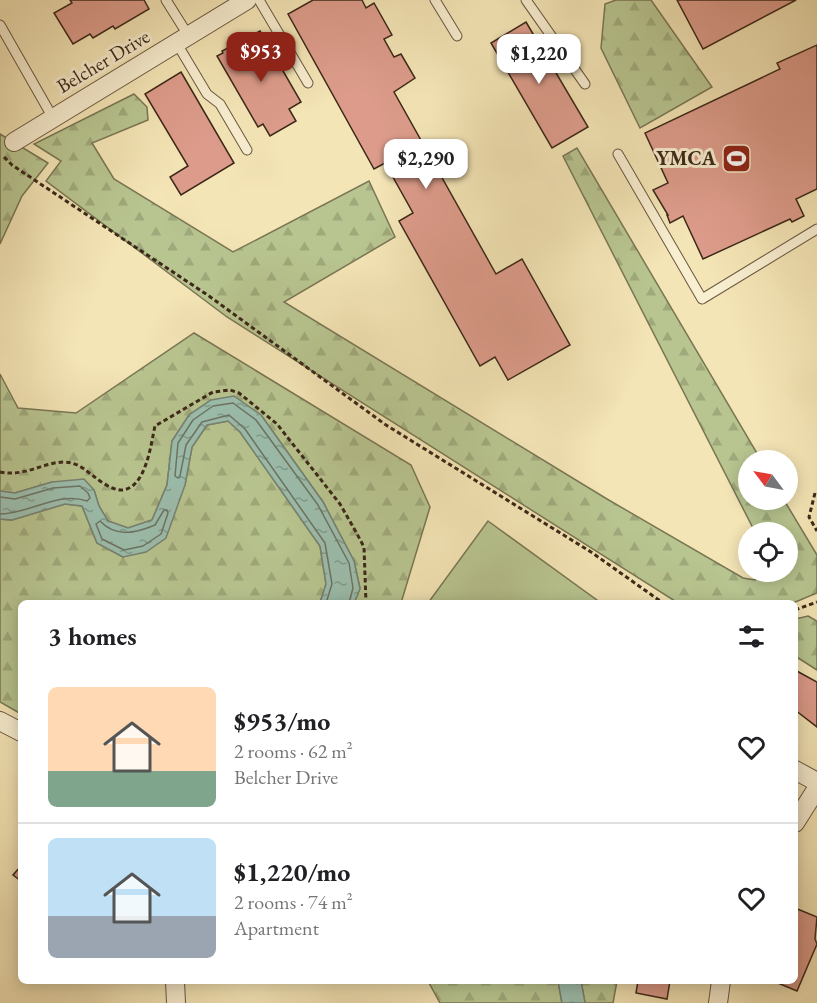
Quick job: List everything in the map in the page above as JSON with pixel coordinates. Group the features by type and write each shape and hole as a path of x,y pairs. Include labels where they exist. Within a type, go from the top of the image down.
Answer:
{"street":[{"name":"Belcher Drive","path":"7,148 247,0"},
{"path":"0,721 18,730"},
{"path":"798,772 817,782"},
{"path":"798,818 817,788"},
{"path":"176,984 176,1003"},
{"path":"718,1003 721,984"}],"lane":[{"path":"166,0 207,94 220,104 247,150"},
{"path":"259,0 308,83"},
{"path":"435,0 458,36"},
{"path":"526,0 585,84"},
{"path":"0,25 53,118"},
{"path":"618,154 702,299 817,229"}],"path":[{"path":"7,148 12,165 209,296 386,425 591,552 659,600"},
{"path":"0,472 28,472 62,462 76,463 110,487 120,490 128,489 136,484 141,476 155,426 213,392 230,390 239,393 277,424 340,504 364,548 366,600"},
{"path":"815,493 808,517 817,531"},
{"path":"798,609 817,602"}],"green space":[{"path":"616,0 651,0 712,87 640,128 601,48 605,4"},
{"path":"134,94 147,107 148,120 92,143 114,179 233,252 369,181 395,237 284,302 607,499 738,575 738,582 798,582 798,523 817,555 817,593 798,601 673,600 227,317 46,181 61,161 34,144"},
{"path":"0,134 48,163 22,196 0,244"},
{"path":"577,148 755,450 738,450 738,499 563,156"},
{"path":"194,333 411,465 430,507 402,600 355,600 360,588 354,561 323,502 261,415 211,400 189,415 172,441 167,485 152,520 128,528 108,521 99,506 94,490 52,482 15,493 0,491 0,374 18,408 76,413"},
{"path":"228,421 240,432 320,546 326,584 321,600 18,600 18,712 0,702 0,519 12,520 65,504 82,506 97,543 123,557 185,485 192,447 207,425"},
{"path":"744,510 790,510 797,522 750,522"},
{"path":"488,521 597,600 430,600"},
{"path":"808,616 817,621 817,670 798,658 798,618"},
{"path":"430,984 559,984 562,1003 440,1003"},
{"path":"582,984 616,984 613,1003 585,1003"}],"water":[{"path":"234,396 261,415 323,502 354,561 360,589 355,600 321,600 326,584 320,546 240,432 228,421 207,425 192,447 185,485 166,538 146,552 123,557 97,543 82,506 65,504 12,520 0,519 0,491 15,493 52,482 84,479 94,490 99,506 108,521 128,528 152,520 167,485 172,441 189,415 211,400"},
{"path":"559,984 582,984 585,1003 562,1003"}],"building":[{"path":"70,0 144,0 149,9 115,29 113,26 93,38 90,34 73,44 54,13 72,3"},
{"path":"313,0 362,0 366,8 374,3 392,35 384,39 394,57 401,54 415,78 394,92 496,274 522,259 570,345 508,380 495,357 480,366 399,221 413,213 385,163 374,169 288,14"},
{"path":"677,0 796,0 703,49"},
{"path":"526,22 588,127 552,148 491,43"},
{"path":"260,31 301,102 289,109 296,121 270,136 263,124 258,127 217,56 223,53 222,51"},
{"name":"YMCA","path":"817,45 817,189 796,199 804,216 792,222 790,219 703,259 683,216 670,223 668,215 653,190 668,183 645,133 780,69 777,63"},
{"path":"181,72 234,163 181,195 170,177 188,166 145,94"},
{"path":"798,672 817,682 817,727 798,712"},
{"path":"18,869 18,879 13,875"},
{"path":"798,909 817,917 815,939 817,944 797,991 780,984 798,984"},
{"path":"638,984 670,984 667,999 636,993"}],"place":[{"name":"YMCA","path":"737,158"}]}
